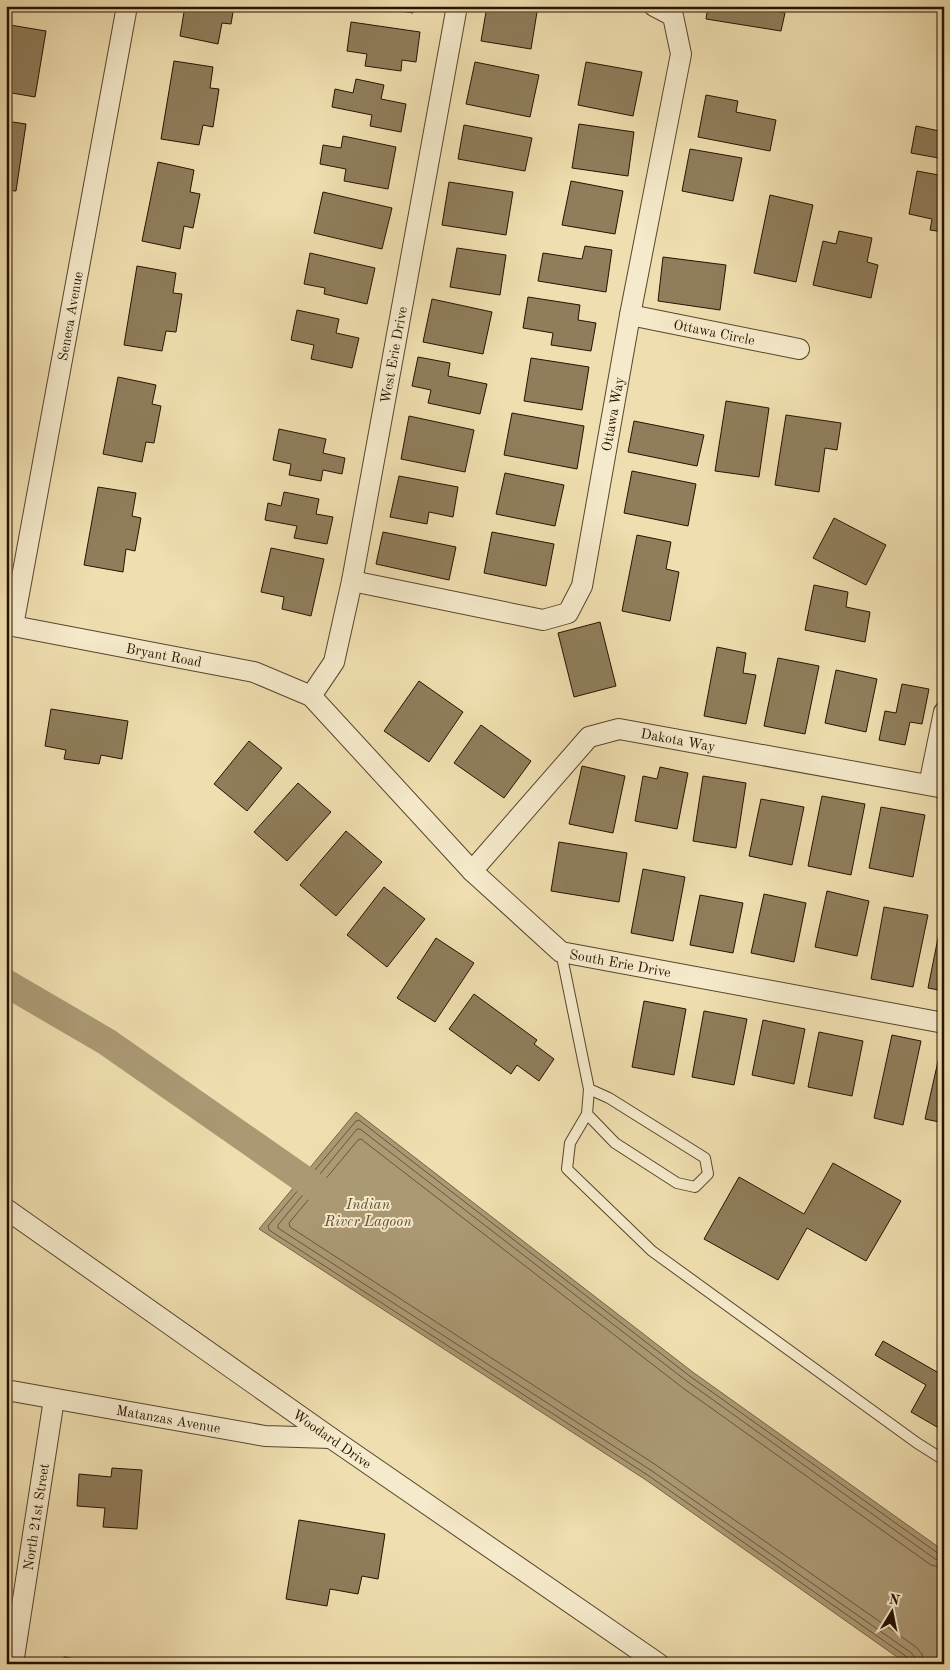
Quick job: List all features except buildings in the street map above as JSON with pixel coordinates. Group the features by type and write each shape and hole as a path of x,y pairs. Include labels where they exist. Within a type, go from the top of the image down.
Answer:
{"street":[{"name":"Seneca Avenue","path":"13,626 127,6"},
{"name":"West Erie Drive","path":"311,696 334,662 352,581 457,6"},
{"name":"Ottawa Way","path":"352,581 543,620 568,613 582,586 630,315 681,54 673,16 654,6"},
{"name":"Ottawa Circle","path":"630,315 799,349"},
{"name":"Bryant Road","path":"13,626 254,672 311,696"},
{"name":"South Erie Drive","path":"311,696 472,872 561,952 944,1023"},
{"path":"936,787 944,712"},
{"name":"Dakota Way","path":"472,872 589,737 620,729 936,787"},
{"name":"Woodard Drive","path":"6,1209 331,1438 659,1664"},
{"name":"Matanzas Avenue","path":"6,1390 266,1436 331,1438"},
{"name":"North 21st Street","path":"12,1664 54,1399"}],"lane":[{"path":"561,952 590,1089 587,1114 570,1143 567,1169 652,1251 916,1443 944,1460"},
{"path":"587,1114 615,1143 677,1184 695,1186 708,1174 705,1158 609,1098 590,1089"}],"water":[{"name":"Indian River Lagoon","path":"356,1112 694,1373 944,1551 944,1664 907,1664 646,1480 259,1229"}],"waterway":[{"path":"6,983 107,1042 332,1199"}]}
